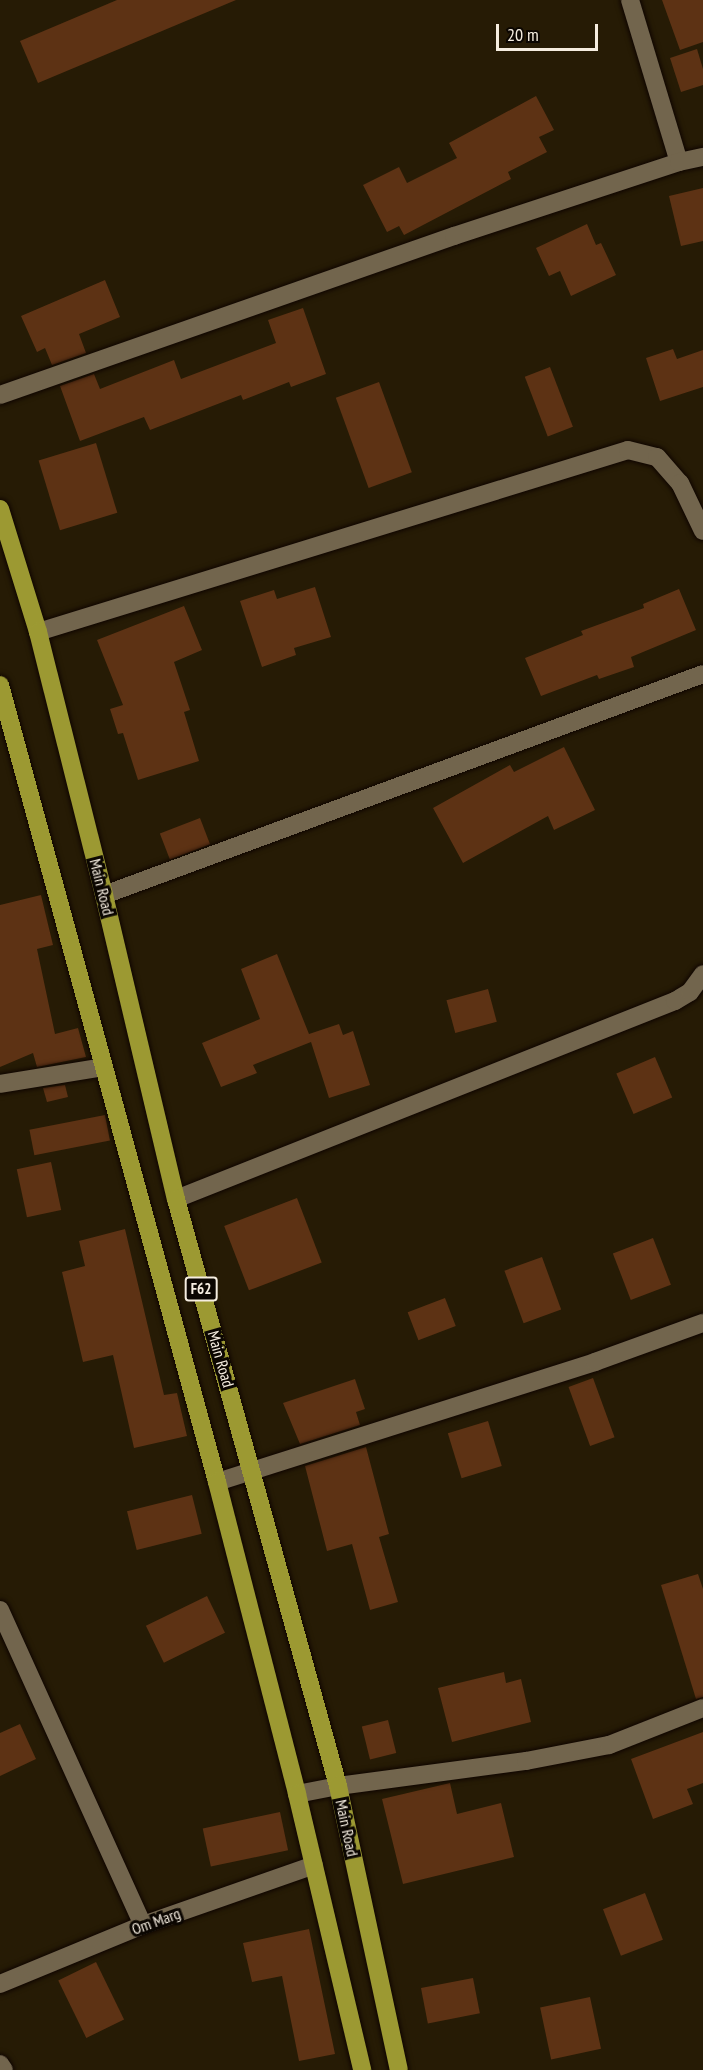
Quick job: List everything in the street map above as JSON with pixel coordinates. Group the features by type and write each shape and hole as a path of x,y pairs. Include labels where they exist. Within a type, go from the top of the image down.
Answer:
{"main road":[{"name":"Main Road","path":"0,509 38,632 104,895 176,1199 338,1786 399,2070"},
{"name":"F62","path":"0,685 217,1482 297,1794 362,2070"}],"street":[{"path":"630,0 679,162"},
{"path":"0,395 453,236 679,162 703,157"},
{"path":"38,632 628,450 657,457 680,483 703,531"},
{"path":"104,895 703,674"},
{"path":"176,1199 675,1001 690,992 703,974"},
{"path":"0,1084 104,1067"},
{"path":"217,1482 252,1469 595,1362 703,1323"},
{"path":"0,1610 143,1925"},
{"path":"297,1794 338,1786 526,1761 609,1745 703,1707"},
{"name":"Om Marg","path":"0,1984 143,1925 314,1865"},
{"path":"0,2064 3,2070"}],"building":[{"path":"117,0 236,0 38,83 20,41"},
{"path":"662,0 703,0 703,42 680,50"},
{"path":"697,49 703,69 703,85 681,92 670,58"},
{"path":"536,96 554,130 539,137 547,152 508,172 511,179 404,235 399,226 387,232 363,185 399,167 407,183 457,158 449,143"},
{"path":"703,188 703,241 681,246 669,196"},
{"path":"587,224 596,245 601,243 616,275 571,296 560,271 549,276 536,248"},
{"path":"105,280 120,317 79,334 86,353 52,365 45,348 37,352 21,316"},
{"path":"303,308 326,374 291,387 289,382 243,400 241,395 150,430 144,417 80,441 60,386 94,374 100,389 174,360 181,379 276,343 268,320"},
{"path":"673,349 677,359 703,350 703,387 660,401 646,358"},
{"path":"550,367 573,427 548,436 525,377"},
{"path":"379,382 412,472 369,488 336,398"},
{"path":"96,443 117,513 60,530 39,461"},
{"path":"315,587 331,637 294,648 296,655 262,667 240,601 274,590 277,599"},
{"path":"679,589 696,630 631,657 634,667 599,679 597,675 541,696 525,658 583,635 581,631 644,608 643,604"},
{"path":"184,606 202,650 174,662 190,710 184,712 199,761 138,780 123,733 118,734 110,709 123,705 97,640"},
{"path":"564,747 595,810 554,830 548,816 463,863 433,808 510,765 514,772"},
{"path":"200,818 210,844 170,860 160,833"},
{"path":"41,895 53,945 37,949 55,1034 78,1028 86,1057 37,1067 33,1053 0,1067 0,905"},
{"path":"277,954 309,1034 339,1024 343,1035 353,1031 370,1085 329,1098 311,1042 253,1065 257,1073 221,1087 202,1043 260,1019 241,969"},
{"path":"488,989 497,1022 455,1033 446,1000"},
{"path":"655,1057 672,1098 634,1114 616,1073"},
{"path":"65,1085 68,1097 47,1102 43,1088"},
{"path":"105,1115 110,1141 34,1155 29,1130"},
{"path":"51,1162 61,1210 27,1217 17,1169"},
{"path":"297,1198 322,1262 249,1290 224,1226"},
{"path":"125,1229 164,1395 177,1393 187,1436 134,1448 113,1355 83,1362 62,1272 85,1266 79,1241"},
{"path":"653,1238 671,1285 631,1300 613,1253"},
{"path":"542,1257 561,1310 524,1323 504,1271"},
{"path":"445,1298 456,1326 418,1340 408,1312"},
{"path":"593,1378 615,1437 590,1446 569,1387"},
{"path":"355,1379 365,1409 356,1412 360,1425 300,1444 283,1403"},
{"path":"488,1421 502,1466 462,1478 448,1433"},
{"path":"366,1447 389,1534 379,1537 398,1602 370,1610 352,1544 327,1551 305,1466"},
{"path":"192,1495 202,1534 137,1550 127,1511"},
{"path":"698,1574 703,1589 703,1697 696,1699 661,1585"},
{"path":"207,1596 225,1633 164,1663 146,1626"},
{"path":"504,1672 506,1683 521,1679 531,1722 452,1742 438,1688"},
{"path":"388,1720 396,1753 370,1760 362,1727"},
{"path":"20,1724 36,1759 0,1776 0,1733"},
{"path":"703,1732 703,1783 687,1789 693,1804 653,1819 631,1759"},
{"path":"450,1783 457,1814 501,1803 514,1857 403,1884 382,1799"},
{"path":"280,1812 288,1850 211,1867 203,1828"},
{"path":"645,1893 663,1940 621,1956 603,1909"},
{"path":"309,1929 335,2054 299,2061 282,1976 252,1982 243,1943"},
{"path":"96,1962 124,2020 86,2038 58,1980"},
{"path":"473,1978 480,2013 428,2023 421,1988"},
{"path":"590,1997 601,2049 551,2059 540,2008"}]}
